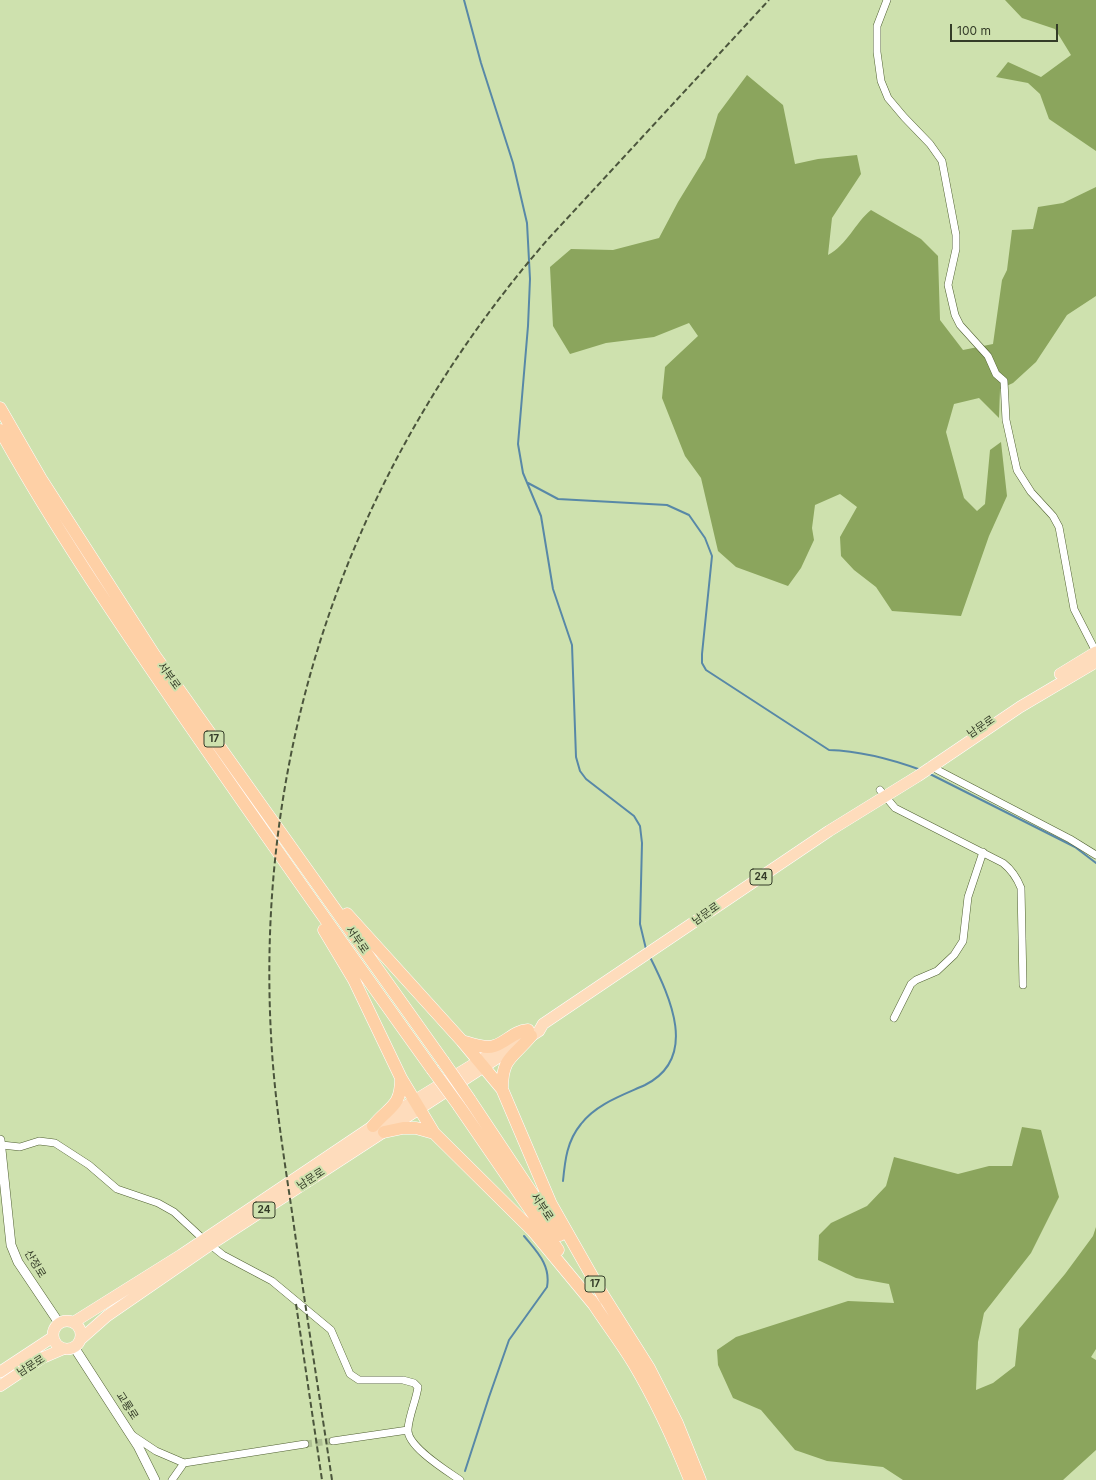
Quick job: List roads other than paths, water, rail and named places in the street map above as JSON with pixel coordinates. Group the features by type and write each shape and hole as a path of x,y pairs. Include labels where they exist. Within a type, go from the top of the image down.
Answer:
{"highway":[{"path":"0,398 42,479"},
{"name":"서부로","path":"0,408 42,479 155,656 443,1061 605,1299 659,1388 677,1423 700,1480"},
{"name":"서부로","path":"0,430 35,494 122,627 282,859 459,1106 631,1359 655,1402 678,1450 690,1480"},
{"path":"0,440 35,494"},
{"path":"293,850 362,932 462,1042 502,1089 552,1204 605,1299"},
{"path":"282,859 354,980 401,1078 434,1133 533,1231 596,1307"},
{"path":"462,1042 485,1047 494,1046 520,1031 530,1033 506,1064 502,1076 502,1089"},
{"path":"373,1126 381,1116 393,1108 401,1089 401,1078"},
{"path":"384,1132 402,1128 416,1128 434,1133"}],"main road":[{"name":"남문로","path":"923,769 1044,685 1096,652"},
{"name":"남문로","path":"0,1386 42,1358 78,1343 107,1316 207,1242 373,1126 417,1105 530,1033 539,1031 544,1024 869,806 873,805 882,794 1020,706 1096,662"},
{"name":"남문로","path":"58,1323 65,1320 74,1322 101,1307 384,1132 417,1105"},
{"path":"74,1322 81,1329 78,1343"},
{"path":"58,1323 54,1329 53,1337 55,1344 63,1349"},
{"name":"남문로","path":"0,1372 53,1337"}],"street":[{"path":"887,0 876,26 881,81 888,98 904,118 930,144 942,161 956,235 956,249 948,285 955,315 960,325 988,356 996,374 1004,381 1006,420 1017,470 1031,492 1053,516 1059,527 1074,609 1096,652"},
{"path":"923,769 1070,839 1096,855"},
{"path":"882,794 895,808 983,852 1010,868 1016,877 1020,888 1023,985"},
{"path":"894,1018 911,984 916,980 937,972 954,955 963,941 968,896 983,852"},
{"path":"1,1143 20,1147 39,1141 55,1142 89,1165 117,1189 158,1203 174,1212 223,1255 272,1281 331,1330 350,1374 359,1380 403,1380 414,1383 418,1387 417,1399 408,1430 409,1438 441,1468 460,1480"},
{"name":"산정로","path":"1,1143 12,1245 18,1262 58,1323"},
{"name":"교룡로","path":"78,1343 150,1466 155,1480"},
{"path":"333,1441 408,1430"},
{"path":"131,1435 156,1451 184,1463 305,1444"},
{"path":"172,1480 184,1463"}],"waterway":[{"path":"464,0 481,63 513,163 527,223 530,279 528,326 518,444 523,473 541,516 553,589 572,645 576,757 580,771 586,779 634,816 640,826 642,843 640,924 646,949"},
{"path":"528,483 558,499 667,505 689,515 705,538 712,556 702,654 702,663 706,670 829,750 876,756 921,770"},
{"path":"928,773 1075,847 1096,863"},
{"path":"563,1181 566,1158 570,1144 576,1130 587,1117 619,1096 645,1085 662,1073 671,1059 676,1043 675,1026 665,990 650,957"},
{"path":"465,1471 509,1340 547,1287 548,1279 545,1265 538,1253 524,1236"}],"tunnel":[{"path":"305,1444 333,1441"}],"railway":[{"path":"332,1480 302,1284 274,1081 271,1035 270,925 280,817 301,712 331,609 371,510 421,415 480,324 549,238 769,0"},
{"path":"296,1304 322,1480"}]}
